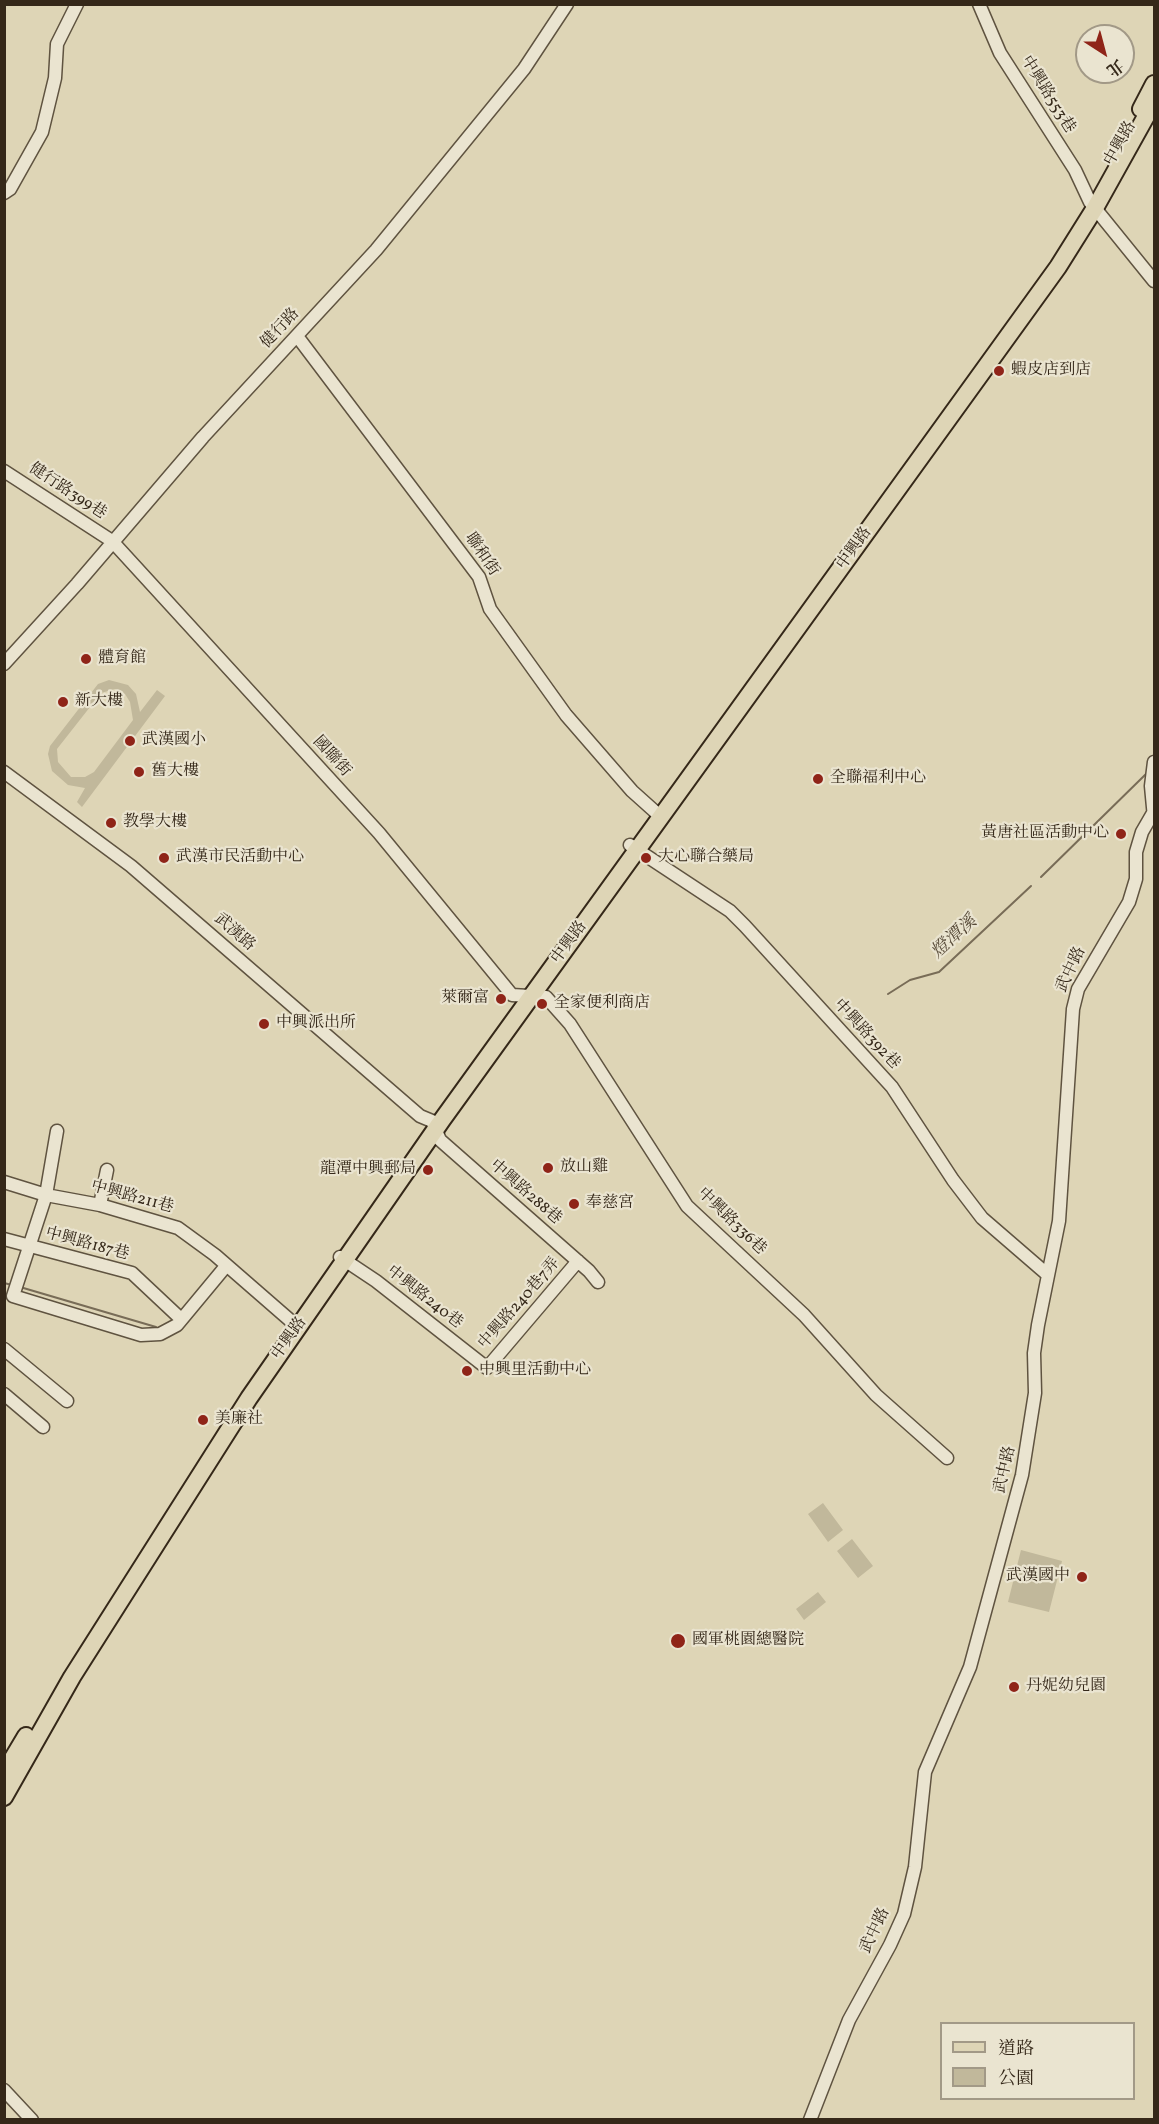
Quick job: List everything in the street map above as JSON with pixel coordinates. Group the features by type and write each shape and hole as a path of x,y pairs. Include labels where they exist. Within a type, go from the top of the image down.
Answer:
{"main road":[{"name":"中興路","path":"1092,205 1155,84"},
{"name":"中興路","path":"4,1797 72,1677 196,1480 342,1258 658,814 874,504 1092,205 1155,102"},
{"name":"中興路","path":"4,1773 65,1670 184,1482 291,1322 342,1258"}],"street":[{"path":"4,193 10,189 42,132 55,78 57,44 76,4"},
{"name":"健行路","path":"4,664 441,172 524,69 567,4"},
{"name":"中興路553巷","path":"979,4 1000,53 1075,170 1092,205 1155,281"},
{"name":"聯和街","path":"297,336 479,577 490,609 566,715 632,791 658,814"},
{"name":"健行路399巷","path":"4,471 112,541"},
{"name":"國聯街","path":"112,541 379,833 512,995 526,997"},
{"path":"1154,816 1152,786 1155,762"},
{"name":"武漢路","path":"4,772 131,866 434,1126"},
{"name":"武中路","path":"810,2120 849,2020 890,1945 904,1914 915,1867 925,1772 970,1667 1022,1475 1035,1393 1034,1353 1038,1325 1059,1221 1073,1009 1078,989 1129,902 1136,879 1136,852 1142,832 1154,816"},
{"name":"中興路392巷","path":"634,847 730,911 745,926 892,1088 982,1218 1048,1275"},
{"name":"中興路336巷","path":"526,997 546,997 570,1024 687,1206 804,1315 876,1395 947,1458"},
{"name":"中興路288巷","path":"434,1126 440,1140 578,1261 598,1282"},
{"path":"57,1131 46,1195 15,1289 141,1335 160,1334 177,1326 226,1266"},
{"path":"100,1205 107,1170"},
{"name":"中興路211巷","path":"4,1182 46,1195 100,1205 178,1228 291,1322"},
{"name":"中興路187巷","path":"4,1239 132,1274 181,1319"},
{"name":"中興路240巷","path":"342,1258 376,1281 487,1368"},
{"name":"中興路240巷7弄","path":"487,1368 578,1261"},
{"path":"4,1349 67,1401"},
{"path":"4,1394 43,1428"},
{"path":"4,2090 32,2120"}],"green space":[{"path":"109,680 128,685 136,694 140,712 157,690 165,696 82,807 77,802 85,788 68,785 52,771 48,754 50,746 98,684","holes":["115,689 125,694 130,702 133,720 94,772 85,777 71,777 58,762 57,749 101,693"]},
{"path":"823,1503 843,1530 828,1542 808,1514"},
{"path":"852,1539 873,1566 858,1578 837,1551"},
{"path":"1021,1550 1062,1561 1049,1612 1008,1602"},
{"path":"818,1592 826,1602 804,1620 796,1609"}],"waterway":[{"name":"燈潭溪","path":"1041,877 1147,773"},
{"name":"燈潭溪","path":"888,994 910,980 939,972 1031,886"},
{"path":"4,1283 12,1285"},
{"path":"20,1287 156,1327"}],"place":[{"name":"蝦皮店到店","path":"999,371"},
{"name":"體育館","path":"86,659"},
{"name":"新大樓","path":"63,702"},
{"name":"武漢國小","path":"130,741"},
{"name":"舊大樓","path":"139,772"},
{"name":"全聯福利中心","path":"818,779"},
{"name":"教學大樓","path":"111,823"},
{"name":"黃唐社區活動中心","path":"1121,834"},
{"name":"武漢市民活動中心","path":"164,858"},
{"name":"大心聯合藥局","path":"646,858"},
{"name":"萊爾富","path":"501,999"},
{"name":"全家便利商店","path":"542,1004"},
{"name":"中興派出所","path":"264,1024"},
{"name":"放山雞","path":"548,1168"},
{"name":"龍潭中興郵局","path":"428,1170"},
{"name":"奉慈宮","path":"574,1204"},
{"name":"中興里活動中心","path":"467,1371"},
{"name":"美廉社","path":"203,1420"},
{"name":"武漢國中","path":"1082,1577"},
{"name":"國軍桃園總醫院","path":"678,1641"},
{"name":"丹妮幼兒園","path":"1014,1687"}]}
